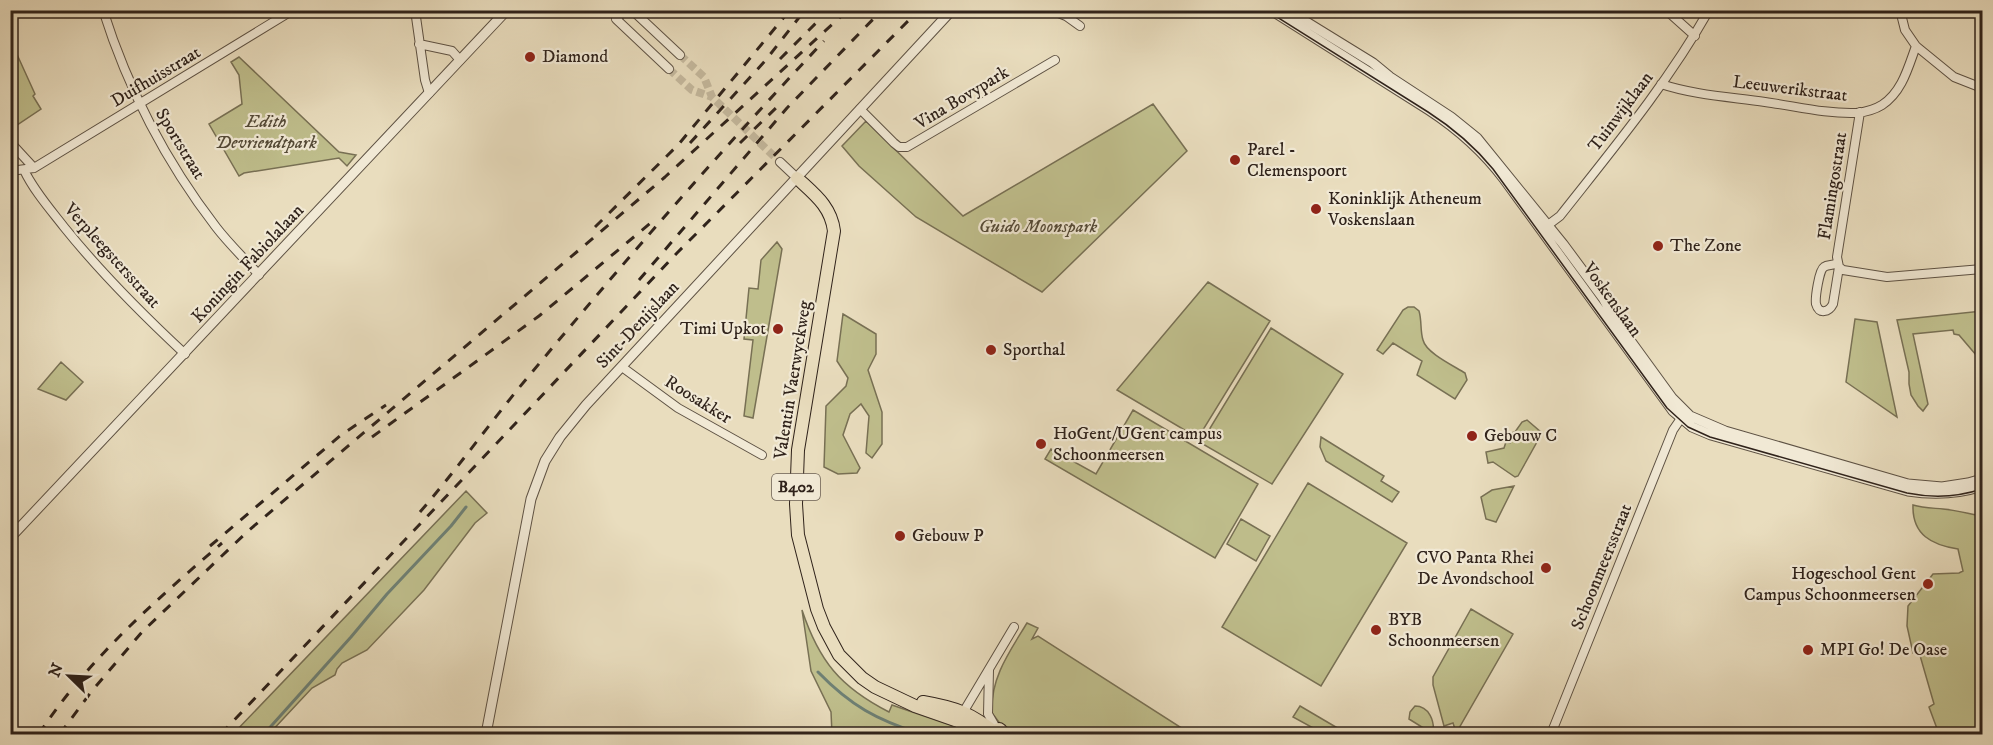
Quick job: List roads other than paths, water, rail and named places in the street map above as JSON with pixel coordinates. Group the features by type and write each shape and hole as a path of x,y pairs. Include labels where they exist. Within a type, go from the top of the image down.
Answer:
{"main road":[{"name":"Valentin Vaerwyckweg","path":"797,178 828,209 834,231 798,450 796,504 800,543 817,609 839,655 862,678 875,687 915,706 975,718 999,733"},
{"name":"Valentin Vaerwyckweg","path":"961,717 981,735"}],"street":[{"name":"Sportstraat","path":"104,10 116,51 162,147 217,228 259,275"},
{"name":"Duifhuisstraat","path":"10,171 34,168 293,10"},
{"path":"415,10 429,93"},
{"name":"Koningin Fabiolalaan","path":"10,538 507,10"},
{"path":"625,10 616,19 669,69"},
{"path":"632,10 680,55"},
{"name":"Sint-Denijslaan","path":"486,735 525,526 536,481 560,437 580,412 830,145 860,109 952,10"},
{"path":"1051,10 1066,16 1080,26"},
{"name":"Voskenslaan","path":"1271,10 1451,124 1474,145 1495,167 1669,405 1704,433 1901,489 1940,494 1983,486"},
{"name":"Voskenslaan","path":"1287,10 1373,63 1465,127 1488,148 1603,298 1616,321 1683,415 1725,431 1908,484 1942,487 1983,479"},
{"path":"1666,10 1695,36"},
{"name":"Tuinwijklaan","path":"1548,225 1560,216 1662,84 1695,36 1709,10"},
{"path":"1900,10 1905,30 1916,46 1954,77 1983,88"},
{"path":"419,44 452,51 460,60"},
{"name":"Leeuwerikstraat","path":"1662,84 1683,90 1793,106 1848,113 1860,112 1871,110 1892,97 1905,76 1916,46"},
{"name":"Vina Bovypark","path":"860,109 894,143 899,147 907,147 1055,60"},
{"name":"Flamingostraat","path":"1838,265 1827,265 1820,272 1816,302 1821,311 1826,312 1833,304 1860,112"},
{"path":"10,142 34,168"},
{"path":"780,162 797,178"},
{"name":"Verpleegstersstraat","path":"24,170 51,211 94,264 130,303 185,354"},
{"name":"Flamingostraat","path":"1838,265 1850,272 1887,277 1983,269"},
{"name":"Roosakker","path":"622,367 678,408 762,455"},
{"name":"Schoonmeersstraat","path":"1551,735 1673,430 1683,415"},
{"name":"Valentin Vaerwyckweg","path":"961,717 1014,627"},
{"name":"Valentin Vaerwyckweg","path":"990,669 988,714 999,733"}],"waterway":[{"path":"264,734 466,507"},
{"path":"818,672 853,703 891,723 921,734"}],"tunnel":[{"path":"680,55 704,77 712,97 780,162"},
{"path":"669,69 692,90 712,97"}],"tram line":[{"path":"1266,10 1437,118 1463,138 1493,169 1667,408 1688,427 1710,437 1907,493 1945,496 1982,489"}],"railway":[{"path":"595,227 678,145 790,10"},
{"path":"690,143 765,61 805,10"},
{"path":"780,59 829,10"},
{"path":"60,734 91,692 142,632 248,531 665,177 848,10"},
{"path":"639,280 787,108 882,10"},
{"path":"221,734 677,253 919,10"},
{"path":"420,512 519,388 604,287 712,163 824,41"},
{"path":"740,143 781,103"},
{"path":"372,437 539,316 653,221"},
{"path":"210,546 341,435 386,405"},
{"path":"39,734 58,707 101,656 148,609 222,543"}],"place":[{"name":"Diamond","path":"530,57"},
{"name":"Parel - Clemenspoort","path":"1235,160"},
{"name":"Koninklijk Atheneum Voskenslaan","path":"1316,209"},
{"name":"The Zone","path":"1658,246"},
{"name":"Timi Upkot","path":"778,329"},
{"name":"Sporthal","path":"991,350"},
{"name":"Gebouw C","path":"1472,436"},
{"name":"HoGent/UGent campus Schoonmeersen","path":"1041,444"},
{"name":"Gebouw P","path":"900,536"},
{"name":"CVO Panta Rhei De Avondschool","path":"1546,568"},
{"name":"Hogeschool Gent Campus Schoonmeersen","path":"1928,584"},
{"name":"BYB Schoonmeersen","path":"1376,630"},
{"name":"MPI Go! De Oase","path":"1808,650"}],"park label":[{"name":"Edith Devriendtpark","path":"266,132"},
{"name":"Guido Moonspark","path":"1038,227"}]}
